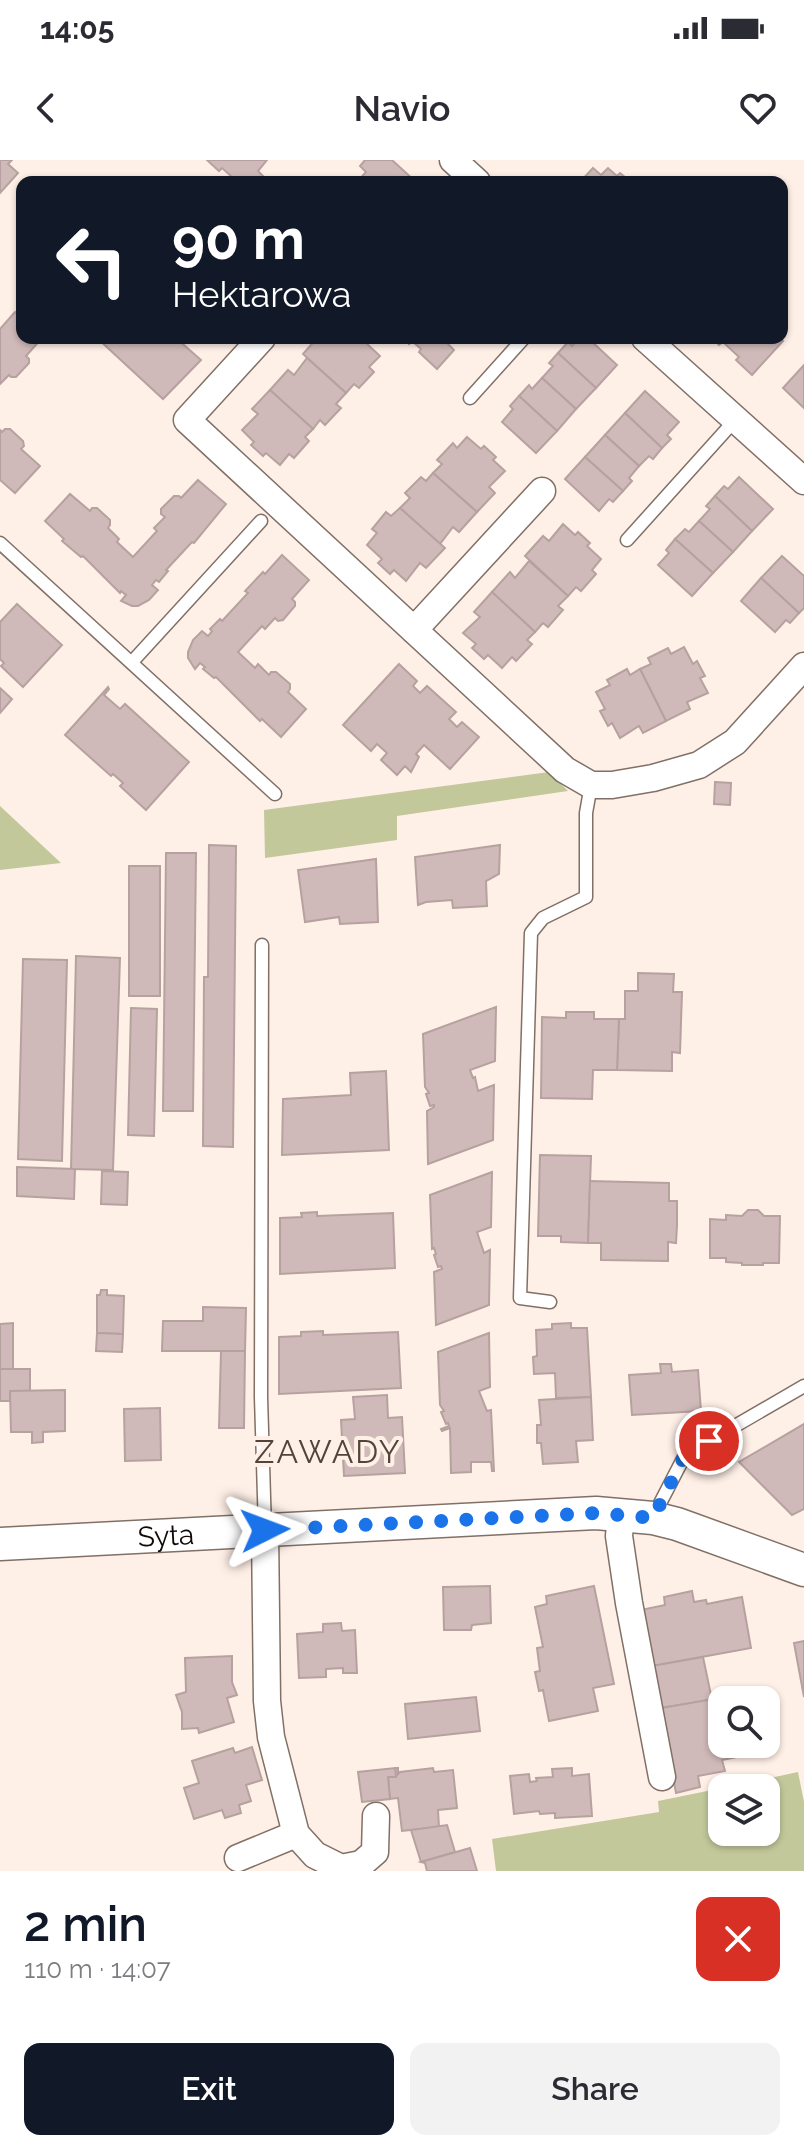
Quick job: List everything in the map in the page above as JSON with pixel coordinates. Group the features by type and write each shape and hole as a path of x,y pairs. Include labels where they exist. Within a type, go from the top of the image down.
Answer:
{"street":[{"path":"453,160 469,176"},
{"path":"257,344 187,420 565,770 591,785 612,785 699,765 716,756 744,733 804,666"},
{"path":"652,344 804,481"},
{"path":"414,630 542,491"},
{"name":"Syta","path":"0,1544 596,1513 653,1518 700,1531 804,1570"},
{"path":"621,1514 619,1536 629,1603 662,1777"},
{"path":"265,1530 267,1701 271,1737 296,1834 315,1855 341,1868 361,1864 375,1852 376,1816"},
{"path":"238,1858 296,1834"}],"lane":[{"path":"470,398 519,344"},
{"path":"627,540 736,419"},
{"path":"132,662 261,521"},
{"path":"0,543 275,794"},
{"path":"550,1302 520,1298 531,933 543,918 586,897 586,813 591,785"},
{"path":"262,945 261,1397 265,1530"},
{"path":"653,1518 685,1455 804,1386"}],"green space":[{"path":"549,772 568,791 397,816 397,840 265,858 264,810"},
{"path":"0,806 61,863 0,870"},
{"path":"798,1772 804,1802 804,1871 496,1871 492,1839 659,1812 658,1801 708,1791 708,1846 780,1846 780,1776"}],"building":[{"path":"0,160 12,160 8,164 18,173 0,193"},
{"path":"207,160 267,160 258,171 263,176 231,176 222,168 219,171"},
{"path":"365,160 392,160 409,176 362,176 366,172 360,166"},
{"path":"593,168 601,175 608,168 617,176 586,176"},
{"path":"15,312 16,344 37,344 26,356 29,363 16,377 9,375 0,384 0,329"},
{"path":"103,344 183,344 201,360 163,399"},
{"path":"312,344 367,344 380,356 369,367 374,372 359,388 354,384 346,393 303,354"},
{"path":"415,344 448,344 454,350 437,369 419,352 421,349"},
{"path":"566,344 594,344 617,365 596,388 558,353"},
{"path":"725,344 780,344 752,375 736,360 739,357"},
{"path":"558,353 596,388 576,409 542,378 553,366 549,363"},
{"path":"307,358 346,393 336,404 341,408 325,425 320,420 313,429 270,390 288,370 294,375"},
{"path":"804,365 804,408 783,388"},
{"path":"542,378 576,409 557,431 519,396 529,385 532,389"},
{"path":"270,390 313,429 305,437 309,441 294,458 289,454 280,465 251,445 254,442 242,430 258,414 252,409"},
{"path":"645,391 679,422 667,435 671,439 662,448 625,413"},
{"path":"519,396 557,431 536,453 502,422"},
{"path":"625,413 662,448 653,459 649,456 639,466 605,435"},
{"path":"10,429 23,441 21,449 40,466 15,493 0,480 0,430"},
{"path":"605,435 639,466 623,491 585,457"},
{"path":"467,437 481,449 484,446 505,471 489,487 495,493 477,512 433,473 442,464 437,460 453,443 457,448"},
{"path":"585,457 623,491 613,502 609,499 599,511 565,479"},
{"path":"433,473 477,512 459,532 453,527 440,544 400,508 410,498 405,493 421,477 426,481"},
{"path":"739,477 773,509 752,531 715,496 724,486 728,489"},
{"path":"198,480 226,504 194,543 166,570 159,582 156,580 152,585 158,590 138,606 121,601 126,595 62,541 64,539 45,521 70,494 90,511 97,508 110,520 108,528 133,557 157,531 154,528 165,517 161,509 174,496 181,498"},
{"path":"715,496 752,531 733,552 699,521 710,509 706,506"},
{"path":"400,508 445,548 426,568 420,563 406,581 394,570 390,574 378,563 382,559 367,545 377,533 372,529 386,512 391,516"},
{"path":"699,521 733,552 713,573 675,539 685,529 689,532"},
{"path":"563,524 590,543 587,546 601,559 592,570 596,574 581,591 576,587 568,596 525,556 543,536 549,541"},
{"path":"675,539 713,573 692,596 658,565 669,553 666,550"},
{"path":"282,555 309,580 292,599 295,606 283,620 275,618 265,629 262,626 238,652 255,668 258,664 269,675 276,672 290,684 288,692 306,709 281,737 262,719 260,721 216,677 203,669 205,667 200,663 195,669 188,652 193,640 202,631 208,636 212,631 210,629 220,619 222,621 248,593 245,591"},
{"path":"782,556 804,576 804,608 799,613 761,578"},
{"path":"529,561 568,596 558,606 563,610 548,627 543,623 535,632 492,592 510,572 515,578"},
{"path":"761,578 799,613 790,623 786,620 775,632 741,601"},
{"path":"492,592 535,632 527,640 532,644 516,661 512,657 502,668 488,655 484,659 472,648 476,644 463,633 480,617 474,612"},
{"path":"17,604 62,645 23,687 1,666 4,663 0,659 0,622"},
{"path":"684,647 693,664 697,661 705,676 700,678 708,693 687,702 690,709 666,721 640,669 651,664 648,658 668,648 671,654"},
{"path":"399,664 417,681 413,686 420,693 427,686 456,712 449,719 457,727 462,722 479,737 450,769 424,745 416,754 419,757 411,772 405,766 397,775 381,760 387,753 377,744 371,751 343,725"},
{"path":"627,669 630,675 640,669 666,721 643,733 639,726 620,738 612,723 608,726 600,711 605,709 596,692 610,685 607,680"},
{"path":"108,687 104,695 120,709 125,704 189,762 146,810 120,786 123,783 65,735"},
{"path":"0,688 12,699 0,713"},
{"path":"715,782 731,783 730,805 714,804"},
{"path":"209,845 236,846 233,1147 203,1146"},
{"path":"500,845 499,874 486,881 487,906 453,908 452,900 418,905 415,857"},
{"path":"166,853 196,853 193,1111 163,1111"},
{"path":"376,859 378,922 340,924 339,917 305,922 298,870"},
{"path":"129,866 160,866 160,996 129,996"},
{"path":"76,956 120,958 113,1170 71,1169"},
{"path":"23,959 67,960 62,1161 18,1159"},
{"path":"638,973 674,974 673,992 682,992 680,1053 672,1052 672,1071 617,1070 619,1019 625,1019 625,991 638,991"},
{"path":"496,1007 495,1061 470,1070 478,1091 494,1085 493,1140 428,1164 427,1111 434,1105 430,1106 426,1094 429,1093 425,1087 423,1034"},
{"path":"131,1008 157,1009 154,1136 128,1135"},
{"path":"566,1012 594,1012 594,1019 619,1019 617,1070 593,1070 592,1099 541,1098 542,1017 566,1018"},
{"path":"386,1071 389,1150 282,1155 283,1099 351,1095 350,1073"},
{"path":"540,1155 591,1156 588,1243 561,1242 561,1236 538,1236"},
{"path":"17,1167 75,1169 74,1199 17,1196"},
{"path":"102,1171 128,1172 127,1205 101,1204"},
{"path":"492,1172 491,1227 477,1232 484,1253 490,1250 489,1305 436,1325 434,1272 442,1269 438,1267 432,1249 430,1195"},
{"path":"590,1181 669,1183 669,1201 677,1201 677,1225 676,1243 668,1242 668,1261 601,1260 601,1243 588,1243"},
{"path":"748,1210 758,1210 764,1216 780,1216 779,1263 742,1265 726,1262 726,1258 710,1258 710,1219 726,1220 726,1215 742,1216"},
{"path":"317,1212 317,1216 393,1213 395,1268 280,1274 280,1218 302,1217 301,1213"},
{"path":"101,1290 107,1290 107,1295 124,1296 123,1334 97,1333 97,1295"},
{"path":"203,1307 246,1308 245,1351 162,1351 163,1321 203,1321"},
{"path":"13,1323 13,1369 0,1369 0,1324"},
{"path":"571,1323 571,1328 587,1328 591,1397 556,1398 555,1373 534,1374 536,1330 552,1329 552,1324"},
{"path":"323,1331 323,1335 398,1332 401,1388 279,1394 279,1337"},
{"path":"97,1333 123,1334 122,1352 96,1351"},
{"path":"489,1333 490,1387 479,1391 487,1411 491,1410 494,1471 491,1462 471,1462 471,1472 451,1473 450,1428 441,1429 449,1426 441,1412 444,1411 440,1405 438,1352"},
{"path":"221,1351 245,1351 244,1428 219,1428"},
{"path":"660,1364 671,1364 672,1372 698,1370 701,1411 632,1415 629,1375 661,1373"},
{"path":"0,1369 30,1369 30,1391 10,1391 10,1401 0,1401"},
{"path":"65,1390 65,1431 43,1432 43,1442 32,1443 32,1432 11,1432 10,1391"},
{"path":"387,1395 388,1418 402,1417 405,1473 344,1476 341,1420 355,1419 353,1397"},
{"path":"591,1397 593,1440 576,1441 578,1462 543,1464 541,1443 537,1443 537,1425 541,1425 539,1400"},
{"path":"160,1408 161,1460 125,1461 124,1409"},
{"path":"804,1424 804,1509 792,1515 739,1462"},
{"path":"490,1586 491,1623 472,1625 471,1630 444,1630 443,1587"},
{"path":"594,1586 614,1684 593,1688 598,1711 549,1721 543,1690 539,1691 535,1672 540,1671 537,1648 543,1647 535,1607 547,1604 546,1596"},
{"path":"692,1591 694,1602 706,1600 707,1604 742,1597 751,1648 652,1666 641,1610 665,1605 664,1597"},
{"path":"341,1623 342,1631 355,1630 357,1673 343,1673 343,1668 326,1669 326,1677 299,1678 297,1634 323,1632 323,1624"},
{"path":"804,1641 804,1697 794,1643"},
{"path":"232,1656 232,1682 237,1695 227,1698 234,1722 199,1733 198,1728 182,1729 182,1712 176,1695 186,1692 185,1658"},
{"path":"703,1657 709,1686 708,1701 660,1708 652,1666"},
{"path":"476,1697 480,1731 408,1739 405,1704"},
{"path":"708,1700 708,1758 732,1758 722,1760 725,1771 698,1776 700,1787 676,1793 663,1723 656,1709"},
{"path":"252,1747 262,1780 246,1785 251,1801 239,1805 241,1813 225,1818 222,1810 194,1819 184,1788 199,1783 192,1761 233,1748 235,1753"},
{"path":"395,1768 398,1768 398,1774 433,1768 434,1772 453,1770 457,1808 438,1810 439,1827 402,1831 398,1798 390,1799 388,1777 396,1777"},
{"path":"395,1768 396,1777 388,1777 390,1799 362,1802 358,1772"},
{"path":"572,1768 572,1776 589,1774 592,1816 555,1818 555,1813 540,1814 539,1811 514,1814 510,1776 529,1774 530,1782 537,1781 536,1778 553,1777 552,1769"},
{"path":"447,1825 455,1852 421,1862 411,1830"},
{"path":"470,1848 477,1871 427,1871 425,1863 421,1862"}],"district":[{"name":"ZAWADY","path":"328,1452"}],"route":[{"path":"265,1530 596,1513 653,1518 685,1455 709,1441"}]}
